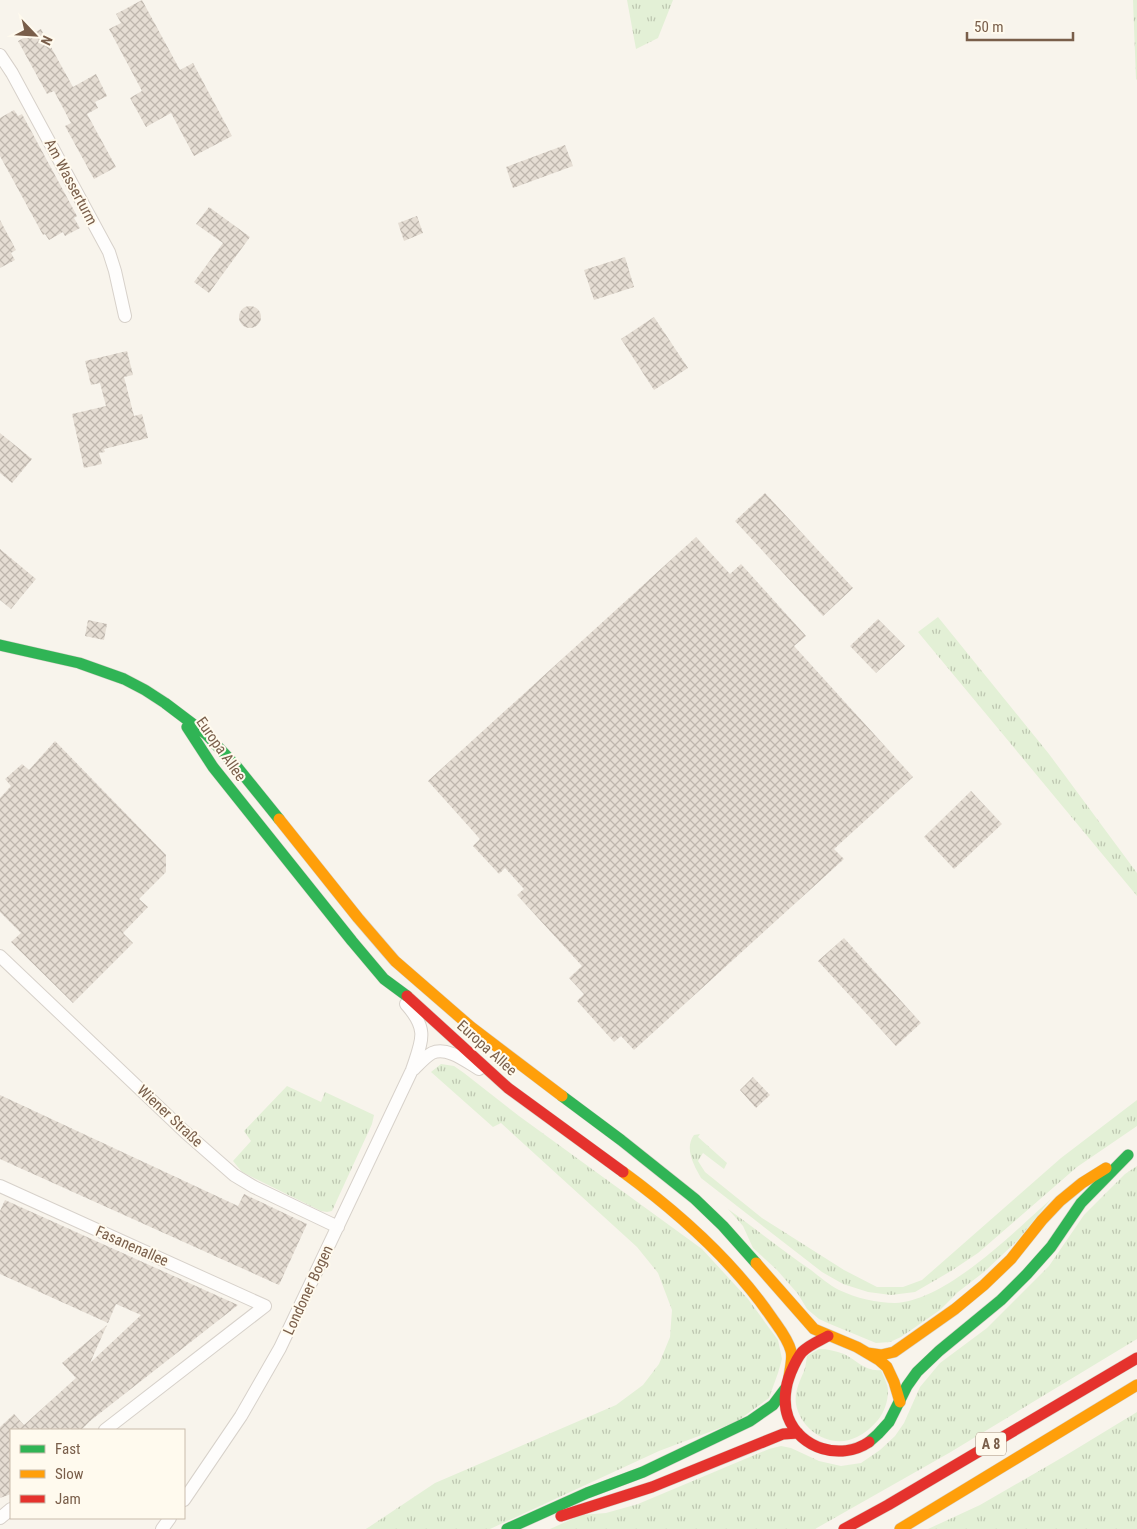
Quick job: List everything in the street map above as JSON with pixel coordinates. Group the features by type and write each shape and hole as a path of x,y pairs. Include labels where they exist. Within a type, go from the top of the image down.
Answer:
{"main road":[{"name":"Europa Allee","path":"0,645 104,670 145,690 206,734 224,753 395,961 471,1027 621,1140 695,1199 733,1238 806,1322 814,1329 828,1336"},
{"name":"Europa Allee","path":"178,714 213,767 384,979 412,1000 508,1088 635,1181 688,1224 713,1248 760,1300 783,1332 792,1353 789,1377"},
{"path":"865,1353 887,1355 936,1324 1011,1259 1065,1196 1096,1173 1132,1153"},
{"path":"785,1389 785,1407 788,1417 798,1433 810,1444 825,1450 841,1452 858,1449 874,1439 892,1417 916,1373 930,1358 995,1305 1042,1259 1083,1200 1132,1153"},
{"path":"507,1529 587,1493 643,1472 750,1421 773,1405 785,1389 789,1377 803,1351 828,1336 848,1343 879,1360 887,1367 900,1402"},
{"name":"A 8","path":"844,1529 1137,1358"},
{"name":"A 8","path":"900,1529 1137,1386"},
{"path":"530,1529 564,1515 652,1487 782,1434 798,1433"}],"street":[{"name":"Am Wasserturm","path":"0,55 12,73 108,252 115,271 125,316"},
{"name":"Wiener Straße","path":"0,956 234,1175 254,1187 338,1227"},
{"name":"Londoner Bogen","path":"185,1499 241,1416 280,1348 412,1070 421,1042 421,1025 415,1014 384,979"},
{"name":"Londoner Bogen","path":"412,1070 432,1053 444,1052 460,1058 508,1088"},
{"name":"Fasanenallee","path":"0,1186 265,1306 106,1429"},
{"path":"0,1518 10,1510"}],"green space":[{"path":"627,0 673,0 658,38 636,49"},
{"path":"1133,0 1137,0 1136,80"},
{"path":"938,617 1049,754 1137,873 1137,896 918,632"},
{"path":"441,1064 454,1066 464,1073 519,1116 702,1249 748,1299 778,1340 782,1359 769,1398 736,1422 659,1451 490,1529 366,1529 435,1483 616,1405 643,1385 659,1364 670,1337 672,1310 658,1273 637,1247 501,1123 493,1127 431,1072"},
{"path":"287,1086 321,1102 325,1092 374,1115 372,1124 332,1211 321,1211 242,1172 233,1161 251,1141 244,1131"},
{"path":"1137,1100 1137,1126 1077,1167 978,1253 915,1292 891,1295 868,1292 843,1284 822,1272 701,1178 693,1163 690,1151 691,1140 694,1135 700,1134 698,1137 727,1163 724,1169 703,1153 698,1161 705,1172 762,1218 844,1270 877,1287 903,1287 922,1280 1061,1158"},
{"path":"1137,1166 1137,1339 949,1453 815,1529 550,1529 581,1515 606,1513 638,1504 769,1449 781,1446 791,1448 819,1461 841,1466 861,1463 880,1450 895,1436 904,1423 920,1387 940,1363 987,1328 1049,1266 1084,1215 1125,1174"},
{"path":"1051,1199 1017,1241 940,1310 901,1337 890,1342 876,1343 819,1319 807,1309 798,1294 777,1270 753,1248 743,1226 728,1209 835,1288 867,1300 895,1303 915,1299 936,1291 957,1278 999,1246"},
{"path":"819,1349 841,1353 866,1367 881,1370 888,1388 885,1407 876,1423 857,1437 837,1441 819,1436 811,1430 799,1414 796,1395 805,1369 807,1356"},
{"path":"1137,1412 1137,1529 928,1529 980,1505"}],"building":[{"path":"142,0 180,70 193,63 232,136 194,156 171,113 146,127 130,98 142,91 109,29 121,23 116,14"},
{"path":"41,29 73,87 96,74 107,96 95,102 98,108 87,114 116,167 94,179 65,126 71,123 54,91 47,94 18,41"},
{"path":"14,110 18,116 22,114 77,216 74,218 80,228 65,236 63,232 49,240 45,234 43,235 0,156 0,118"},
{"path":"565,145 573,166 513,188 506,167"},
{"path":"209,207 250,237 209,293 194,282 223,243 196,224"},
{"path":"417,216 423,233 404,241 398,223"},
{"path":"0,220 16,250 11,253 15,260 0,268"},
{"path":"625,257 634,287 594,300 584,270"},
{"path":"250,306 258,309 261,317 258,325 250,328 242,325 239,317 242,309"},
{"path":"654,317 688,368 654,390 621,339"},
{"path":"127,351 133,375 124,377 134,416 142,414 148,438 104,449 105,452 99,453 102,464 84,468 72,414 106,406 100,383 91,385 85,361"},
{"path":"0,433 32,459 12,483 0,473"},
{"path":"765,493 853,588 823,616 735,521"},
{"path":"696,537 730,574 741,564 806,636 794,646 913,777 834,849 844,859 634,1050 621,1036 614,1042 577,1001 584,994 569,978 582,966 517,895 524,889 505,868 499,874 473,846 480,839 428,781"},
{"path":"0,549 36,579 11,609 0,600"},
{"path":"878,619 905,646 876,673 850,646"},
{"path":"88,620 107,624 104,640 85,636"},
{"path":"55,741 166,855 166,872 139,899 148,907 123,933 133,943 73,1003 11,942 21,933 0,912 0,798 11,786 5,779 22,764 29,770"},
{"path":"971,791 1002,824 954,869 924,837"},
{"path":"844,938 921,1023 896,1046 818,961"},
{"path":"753,1077 770,1095 756,1108 740,1090"},
{"path":"0,1095 238,1206 244,1194 307,1224 279,1285 0,1159"},
{"path":"5,1200 238,1305 82,1429 10,1429 10,1494 0,1498 0,1427 14,1414 24,1425 76,1378 62,1363 107,1325 90,1363 141,1315 116,1304 108,1323 0,1274 0,1211"}],"traffic: fast":[{"path":"0,645 79,663 124,679 145,690 206,734 237,767 279,819"},
{"path":"187,727 213,767 352,941 384,979 407,996"},
{"path":"562,1096 695,1199 723,1226 756,1263"},
{"path":"869,1442 889,1422 907,1386 917,1372 939,1351 1001,1300 1027,1274 1051,1247 1081,1203 1128,1155"},
{"path":"507,1529 587,1493 643,1472 750,1421 773,1405 785,1389"}],"traffic: slow":[{"path":"279,819 395,961 471,1027 562,1096"},
{"path":"867,1353 881,1355 894,1352 955,1309 1011,1259 1060,1201 1082,1183 1106,1168"},
{"path":"623,1172 704,1239 757,1297 786,1338 790,1347 792,1357 789,1377"},
{"path":"756,1263 814,1329 857,1347 887,1367 900,1402"},
{"path":"900,1529 1137,1385"}],"traffic: jam":[{"path":"407,996 508,1088 623,1172"},
{"path":"828,1336 811,1345 800,1354 794,1364 785,1395 788,1417 802,1437 822,1449 846,1451 858,1448 869,1442"},
{"path":"844,1529 1137,1358"},
{"path":"561,1516 652,1487 783,1434 798,1433"}]}
